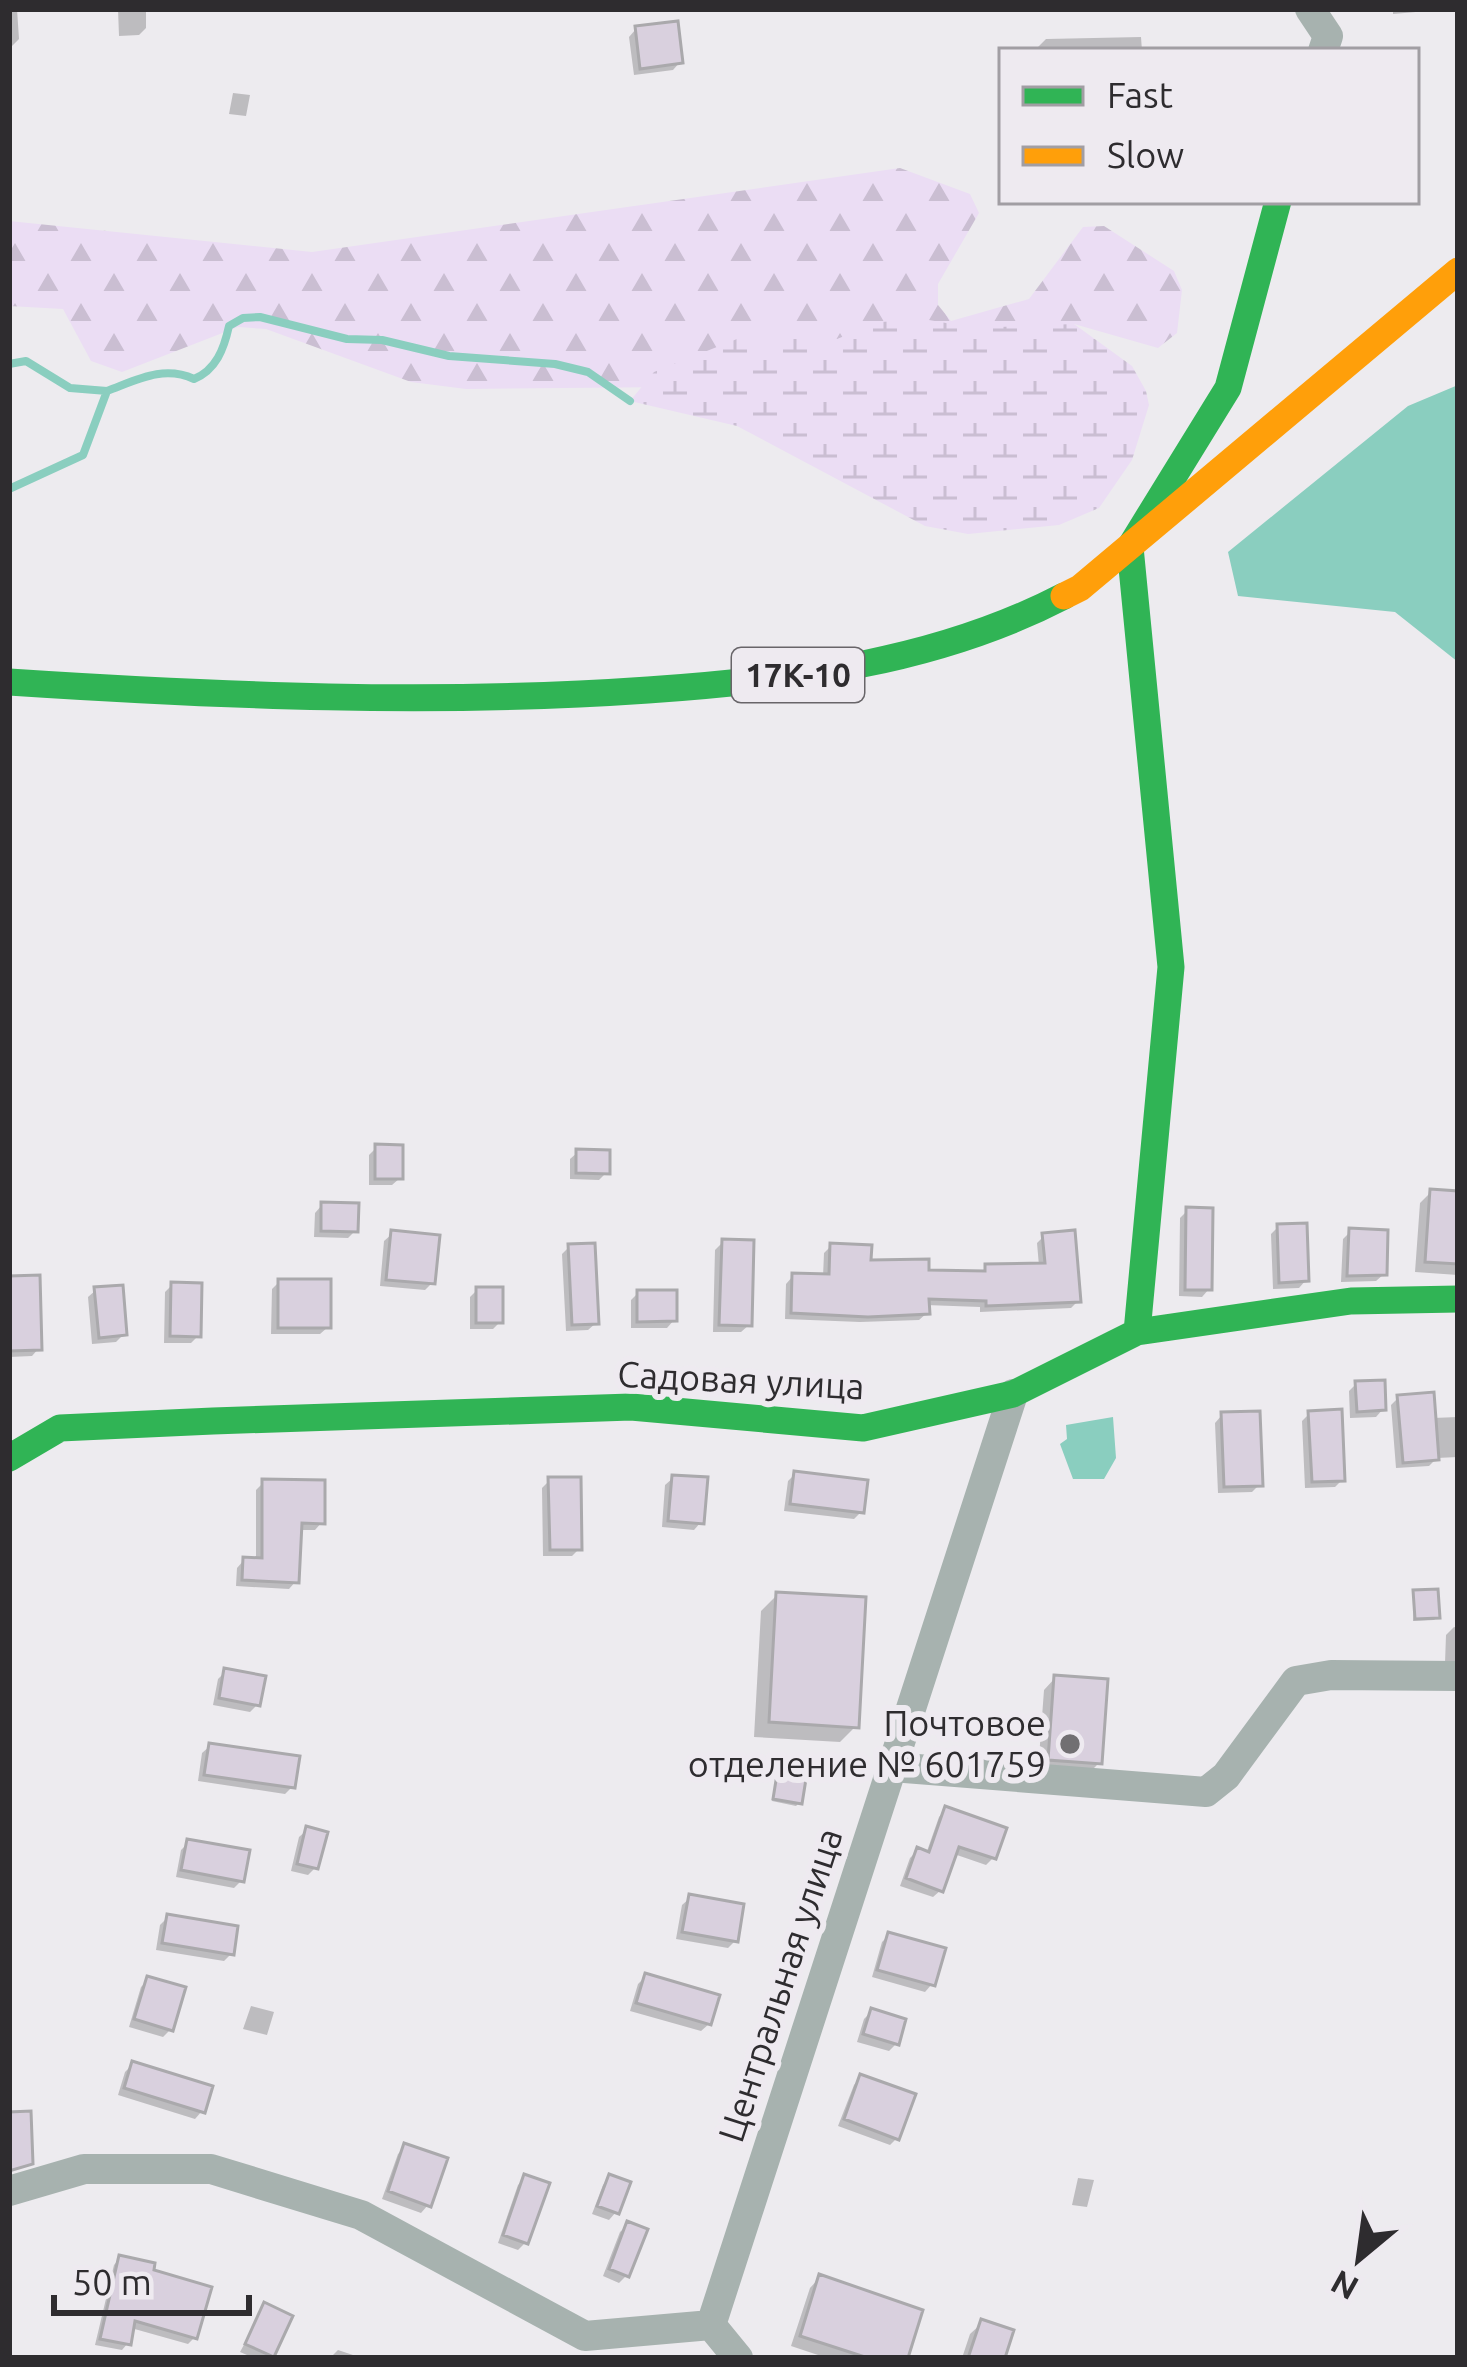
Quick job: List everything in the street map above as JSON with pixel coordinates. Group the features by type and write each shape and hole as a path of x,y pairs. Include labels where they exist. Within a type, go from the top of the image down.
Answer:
{"street":[{"path":"1310,9 1328,36 1323,48"},
{"path":"1137,1332 1172,967 1130,547 1228,388 1277,204"},
{"name":"17К-10","path":"9,682 307,698 599,694 741,683 889,659 1007,626 1080,588 1458,271"},
{"name":"Садовая улица","path":"9,1458 60,1428 631,1407 862,1428 1013,1394 1137,1332 1351,1301 1458,1299"},
{"name":"Центральная улица","path":"711,2325 1013,1394"},
{"path":"892,1767 1206,1792 1226,1776 1296,1681 1331,1675 1458,1676"},
{"path":"9,2192 84,2169 211,2169 361,2216 585,2336 711,2325 738,2358"}],"green space":[{"path":"900,168 970,194 979,213 938,284 938,305 951,321 1029,299 1083,227 1104,226 1174,271 1182,290 1177,333 1158,348 1074,324 675,387 466,389 411,382 266,329 238,327 122,372 91,361 63,309 9,306 9,221 312,252"},
{"path":"929,320 974,328 1074,324 1132,366 1149,405 1132,460 1099,508 1059,525 968,534 925,526 737,426 630,401 654,372 742,337 775,332 837,339 879,322"}],"shaded area":[{"path":"1458,385 1458,662 1395,612 1238,596 1228,552 1408,406"},
{"path":"1113,1417 1116,1458 1104,1479 1073,1479 1060,1444 1067,1439 1066,1425"}],"building":[{"path":"678,21 683,63 640,69 635,26"},
{"path":"375,1144 403,1145 403,1179 375,1179"},
{"path":"576,1149 610,1150 610,1174 576,1173"},
{"path":"1430,1189 1458,1191 1458,1264 1425,1262"},
{"path":"321,1202 359,1203 358,1232 321,1231"},
{"path":"1186,1207 1213,1208 1212,1290 1185,1290"},
{"path":"1307,1223 1309,1281 1279,1283 1277,1224"},
{"path":"1349,1228 1388,1230 1387,1275 1347,1276"},
{"path":"391,1230 440,1235 435,1284 386,1280"},
{"path":"1075,1230 1081,1302 986,1306 986,1301 929,1299 930,1314 791,1313 792,1273 829,1274 830,1243 872,1245 871,1260 929,1259 929,1270 985,1271 985,1264 1045,1263 1042,1233"},
{"path":"722,1239 754,1240 752,1326 719,1325"},
{"path":"595,1243 599,1324 572,1325 568,1244"},
{"path":"40,1275 42,1350 9,1351 9,1276"},
{"path":"278,1279 331,1279 331,1328 278,1328"},
{"path":"171,1282 202,1283 201,1337 170,1336"},
{"path":"123,1285 127,1335 99,1338 94,1287"},
{"path":"476,1287 503,1287 503,1323 476,1323"},
{"path":"637,1290 677,1290 677,1321 637,1322"},
{"path":"1385,1380 1386,1410 1357,1412 1355,1381"},
{"path":"1434,1392 1439,1460 1403,1463 1397,1395"},
{"path":"1342,1409 1345,1481 1312,1482 1308,1411"},
{"path":"1260,1411 1263,1486 1224,1487 1221,1412"},
{"path":"794,1471 868,1480 864,1513 790,1504"},
{"path":"672,1475 708,1477 704,1524 668,1521"},
{"path":"548,1477 581,1477 582,1550 550,1550"},
{"path":"262,1479 325,1480 325,1524 302,1523 299,1583 242,1580 243,1557 262,1558"},
{"path":"1438,1589 1440,1618 1415,1619 1413,1590"},
{"path":"776,1592 866,1597 859,1728 769,1722"},
{"path":"224,1668 266,1676 260,1706 219,1698"},
{"path":"1054,1675 1108,1679 1102,1764 1048,1760"},
{"path":"209,1743 300,1756 295,1788 204,1775"},
{"path":"777,1774 806,1779 802,1804 773,1799"},
{"path":"945,1806 1007,1828 996,1859 959,1847 943,1892 906,1878 917,1847 929,1852"},
{"path":"306,1826 328,1832 318,1869 297,1864"},
{"path":"187,1839 250,1850 244,1882 181,1870"},
{"path":"689,1894 744,1904 738,1942 682,1932"},
{"path":"167,1914 238,1926 234,1955 162,1943"},
{"path":"888,1932 946,1948 935,1986 877,1970"},
{"path":"645,1973 720,1995 711,2025 636,2003"},
{"path":"147,1976 186,1987 173,2031 134,2019"},
{"path":"871,2008 906,2019 899,2045 863,2034"},
{"path":"132,2061 213,2086 205,2113 124,2088"},
{"path":"860,2074 916,2094 899,2140 844,2119"},
{"path":"31,2111 33,2164 9,2171 9,2112"},
{"path":"404,2143 448,2158 431,2207 388,2191"},
{"path":"524,2174 550,2183 528,2244 503,2235"},
{"path":"609,2174 631,2182 619,2214 597,2206"},
{"path":"627,2221 648,2229 629,2277 609,2269"},
{"path":"119,2255 155,2263 154,2270 212,2287 197,2339 135,2321 131,2345 100,2339"},
{"path":"819,2274 923,2310 908,2358 868,2358 800,2336"},
{"path":"264,2302 293,2316 274,2357 245,2344"},
{"path":"981,2319 1014,2330 1005,2358 968,2358"}],"waterway":[{"path":"9,489 83,455 107,391 161,374 194,379 202,375 218,358 229,326 243,318 260,317 347,339 382,340 449,356 555,364 588,372 630,401"},
{"path":"9,364 26,361 70,388 107,391"}],"traffic: fast":[{"path":"1137,1332 1171,967 1130,547 1228,388 1277,204"},
{"path":"9,682 408,698 702,686 808,674 913,653 965,638 1064,596"},
{"path":"9,1458 60,1428 213,1421 631,1407 863,1428 1013,1394 1137,1332 1351,1301 1458,1299"}],"traffic: slow":[{"path":"1064,596 1080,588 1458,271"}],"place":[{"name":"Почтовое отделение № 601759","path":"1070,1744"}]}
